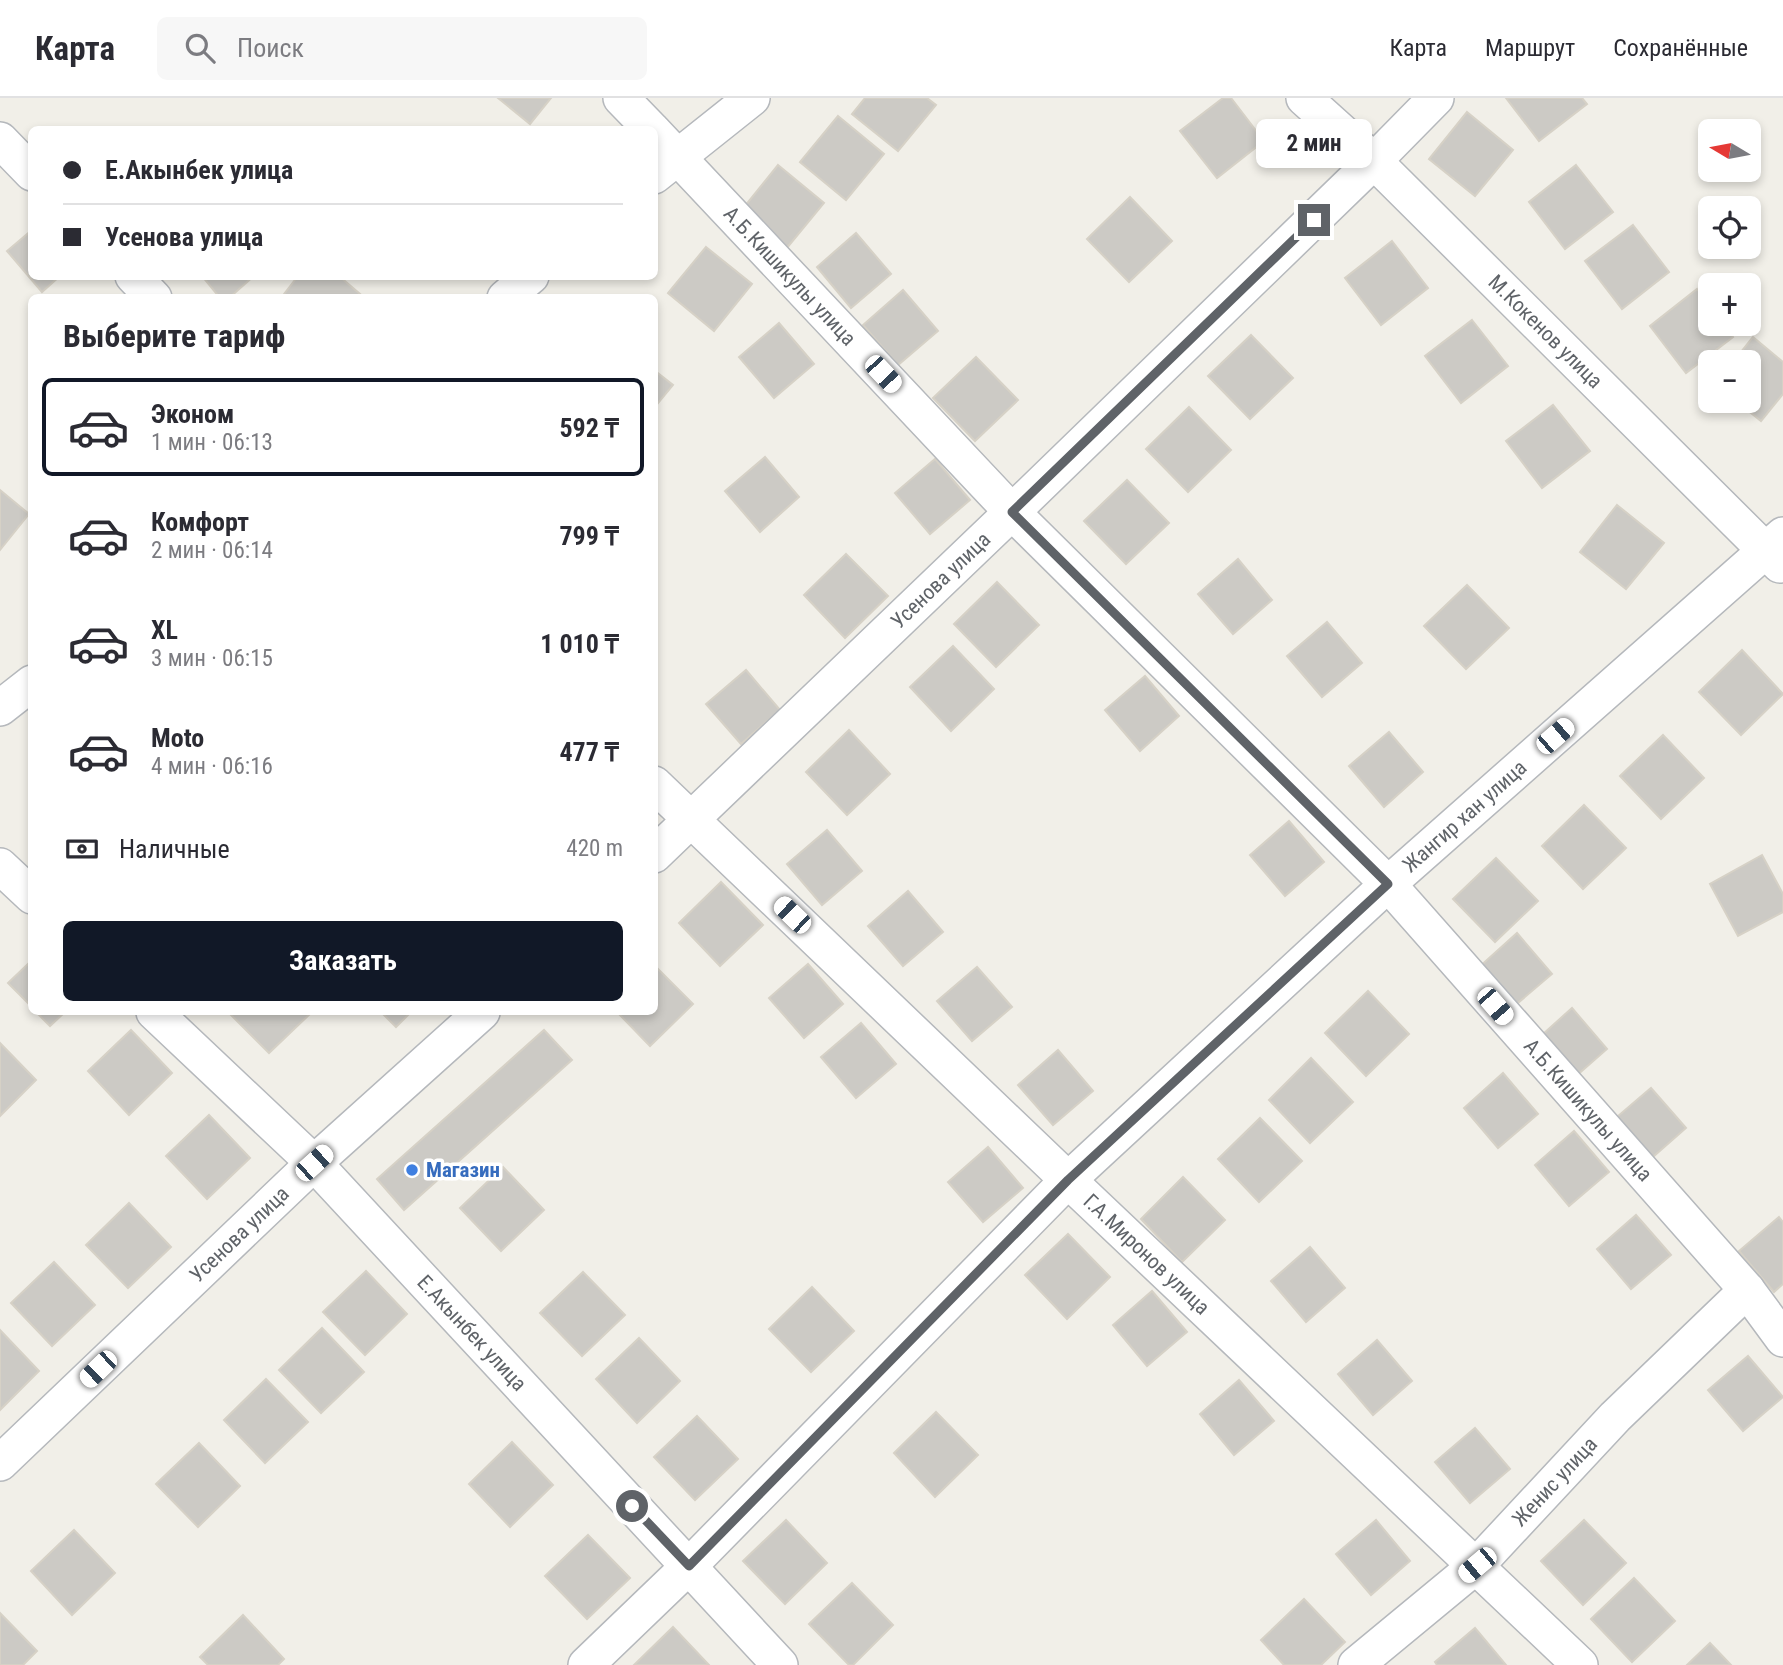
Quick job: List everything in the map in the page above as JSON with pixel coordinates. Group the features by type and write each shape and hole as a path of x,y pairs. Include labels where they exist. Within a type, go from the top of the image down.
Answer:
{"street":[{"name":"А.Б.Кишикулы улица","path":"621,98 648,126"},
{"path":"667,166 752,98"},
{"name":"М.Кокенов улица","path":"1304,98 1374,161 1777,551"},
{"name":"Усенова улица","path":"658,851 1012,512 1436,98"},
{"path":"0,141 28,169"},
{"name":"А.Б.Кишикулы улица","path":"658,144 667,166 1388,884 1747,1290 1783,1339"},
{"path":"137,280 149,294"},
{"path":"510,294 526,280"},
{"name":"Жангир хан улица","path":"586,1665 689,1566 1068,1180 1388,884 1777,551"},
{"path":"0,708 28,685"},
{"name":"Г.А.Миронов улица","path":"658,788 1580,1665"},
{"path":"0,866 28,892"},
{"name":"Е.Акынбек улица","path":"157,1015 314,1163 780,1665"},
{"name":"Усенова улица","path":"0,1463 314,1163 479,1015"},
{"name":"Женис улица","path":"1356,1665 1477,1565 1615,1417 1747,1290"}],"building":[{"path":"498,98 551,98 530,124"},
{"path":"865,98 927,98 936,105 898,151 852,114"},
{"path":"1223,98 1231,98 1264,141 1217,178 1180,131"},
{"path":"1506,98 1582,98 1587,104 1539,141"},
{"path":"1467,112 1513,150 1475,196 1429,159"},
{"path":"838,116 884,154 846,200 800,162"},
{"path":"778,165 824,203 786,249 740,212"},
{"path":"1576,165 1613,212 1565,249 1529,202"},
{"path":"1130,197 1172,241 1129,282 1087,239"},
{"path":"1633,225 1669,272 1622,309 1585,261"},
{"path":"28,233 28,276 7,251"},
{"path":"856,233 891,274 851,308 817,267"},
{"path":"1392,241 1428,288 1381,325 1345,278"},
{"path":"706,247 752,284 714,331 668,293"},
{"path":"32,280 56,280 42,292"},
{"path":"205,280 249,280 234,294 217,294"},
{"path":"295,280 344,280 360,294 284,294"},
{"path":"1697,289 1698,336 1733,337 1716,350 1698,350 1698,364 1686,373 1650,326"},
{"path":"903,290 938,331 898,365 863,325"},
{"path":"1472,320 1508,366 1461,403 1425,356"},
{"path":"779,323 814,364 774,398 739,357"},
{"path":"1251,335 1293,378 1250,419 1208,376"},
{"path":"1753,337 1783,362 1783,394 1761,421 1751,413 1761,413 1761,350 1743,350"},
{"path":"976,357 1018,400 975,441 933,398"},
{"path":"658,373 673,385 658,403"},
{"path":"1553,405 1590,451 1542,488 1506,441"},
{"path":"1189,407 1231,450 1188,492 1146,449"},
{"path":"765,457 799,497 760,532 725,491"},
{"path":"935,459 970,500 930,534 895,493"},
{"path":"1127,480 1169,523 1126,564 1084,521"},
{"path":"0,490 28,515 0,550"},
{"path":"1617,505 1664,543 1626,589 1580,552"},
{"path":"846,554 888,596 845,638 804,595"},
{"path":"1238,559 1272,600 1233,634 1198,594"},
{"path":"997,582 1039,625 996,667 954,624"},
{"path":"1467,585 1509,628 1466,669 1424,626"},
{"path":"1327,622 1362,663 1322,697 1287,656"},
{"path":"953,646 994,689 951,731 910,687"},
{"path":"1742,650 1783,694 1741,735 1699,692"},
{"path":"746,670 780,710 741,744 706,704"},
{"path":"1145,676 1179,716 1140,751 1105,710"},
{"path":"849,730 890,774 847,815 806,772"},
{"path":"1389,732 1423,772 1384,807 1349,766"},
{"path":"1663,735 1704,778 1661,819 1620,776"},
{"path":"1584,805 1626,848 1583,889 1542,846"},
{"path":"1289,821 1324,862 1285,896 1250,855"},
{"path":"827,830 862,871 822,905 787,864"},
{"path":"1762,855 1783,894 1783,912 1738,936 1710,884"},
{"path":"1496,858 1538,901 1495,942 1453,899"},
{"path":"721,882 763,925 720,966 679,923"},
{"path":"908,891 943,932 903,966 868,926"},
{"path":"1517,933 1552,974 1512,1008 1478,968"},
{"path":"28,964 28,1003 8,983"},
{"path":"808,964 843,1004 804,1038 769,998"},
{"path":"977,967 1012,1007 972,1041 937,1001"},
{"path":"658,969 693,1004 650,1046 620,1015 658,1015"},
{"path":"1368,991 1409,1034 1366,1076 1325,1033"},
{"path":"1572,1008 1607,1049 1568,1083 1533,1043"},
{"path":"39,1015 62,1015 50,1026"},
{"path":"231,1015 309,1015 269,1053"},
{"path":"384,1015 408,1015 396,1027"},
{"path":"861,1023 896,1064 856,1098 821,1057"},
{"path":"131,1030 172,1073 129,1115 88,1071"},
{"path":"544,1030 572,1060 404,1210 377,1179"},
{"path":"0,1043 36,1080 0,1116"},
{"path":"1058,1050 1093,1091 1053,1125 1018,1085"},
{"path":"1311,1058 1353,1102 1310,1143 1269,1100"},
{"path":"1503,1073 1538,1114 1498,1148 1464,1108"},
{"path":"1651,1088 1686,1128 1646,1163 1611,1122"},
{"path":"209,1115 250,1158 207,1199 166,1156"},
{"path":"1260,1118 1302,1161 1259,1202 1218,1159"},
{"path":"1574,1131 1609,1172 1569,1206 1535,1165"},
{"path":"988,1147 1023,1188 983,1222 948,1182"},
{"path":"503,1167 544,1210 501,1251 460,1208"},
{"path":"1183,1177 1225,1220 1182,1262 1141,1219"},
{"path":"129,1203 171,1247 128,1288 86,1245"},
{"path":"1636,1215 1671,1255 1631,1289 1597,1249"},
{"path":"1779,1217 1783,1222 1783,1284 1774,1292 1739,1251"},
{"path":"1068,1234 1110,1277 1067,1319 1025,1275"},
{"path":"1310,1247 1345,1288 1306,1322 1271,1281"},
{"path":"54,1262 95,1305 52,1346 11,1303"},
{"path":"366,1271 407,1314 365,1355 323,1312"},
{"path":"583,1272 625,1315 582,1356 540,1313"},
{"path":"812,1287 854,1331 811,1372 769,1329"},
{"path":"1152,1291 1187,1332 1147,1366 1113,1325"},
{"path":"322,1328 364,1372 321,1413 279,1370"},
{"path":"0,1330 39,1371 0,1410"},
{"path":"639,1338 680,1381 637,1423 596,1379"},
{"path":"1377,1340 1412,1381 1373,1415 1338,1374"},
{"path":"1748,1356 1783,1397 1743,1431 1708,1390"},
{"path":"266,1379 308,1422 265,1463 224,1420"},
{"path":"1239,1380 1274,1421 1234,1455 1200,1414"},
{"path":"936,1412 978,1455 935,1497 894,1453"},
{"path":"697,1416 738,1459 695,1500 654,1457"},
{"path":"1475,1428 1510,1469 1470,1503 1435,1462"},
{"path":"512,1442 553,1485 510,1527 469,1484"},
{"path":"199,1443 240,1486 198,1527 156,1484"},
{"path":"786,1520 827,1563 785,1604 743,1561"},
{"path":"1376,1520 1410,1561 1371,1595 1336,1554"},
{"path":"1584,1520 1626,1563 1583,1605 1541,1561"},
{"path":"74,1530 115,1573 72,1615 31,1571"},
{"path":"588,1535 630,1578 587,1619 545,1576"},
{"path":"1634,1578 1675,1621 1632,1662 1591,1619"},
{"path":"852,1583 893,1625 853,1665 849,1665 809,1624"},
{"path":"1304,1599 1345,1642 1321,1665 1284,1665 1261,1640"},
{"path":"0,1613 37,1651 23,1665 0,1665"},
{"path":"243,1615 284,1659 278,1665 208,1665 200,1657"},
{"path":"673,1627 709,1665 634,1665"},
{"path":"1475,1628 1506,1665 1437,1665 1435,1662"},
{"path":"1710,1643 1731,1665 1687,1665"}],"place":[{"name":"Магазин","path":"412,1170"}],"route":[{"path":"632,1506 689,1566 1068,1180 1388,884 1012,512 1314,220"}]}
